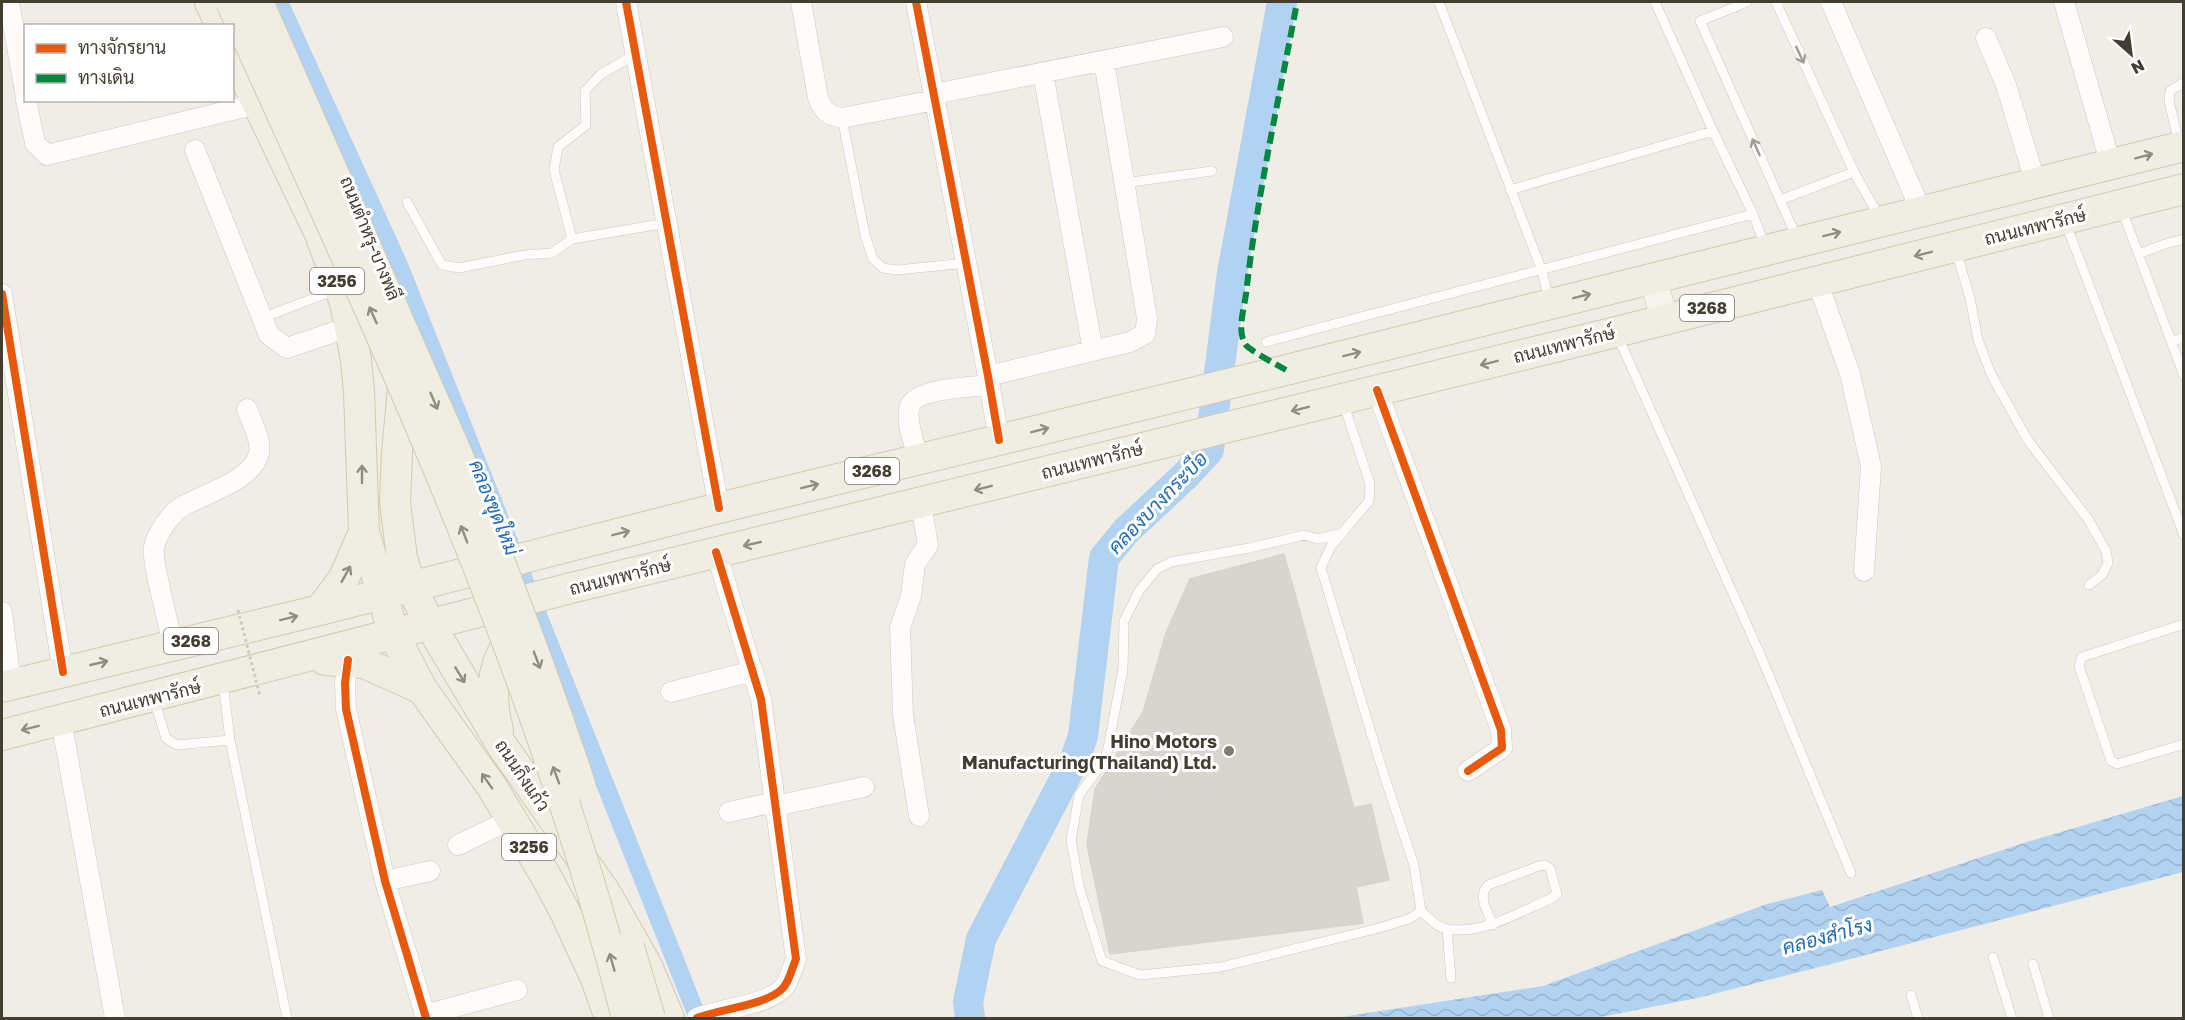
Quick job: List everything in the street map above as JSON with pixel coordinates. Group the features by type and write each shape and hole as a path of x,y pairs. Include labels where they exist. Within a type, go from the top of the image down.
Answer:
{"main road":[{"path":"210,2 220,24"},
{"name":"3256","path":"231,2 387,347 481,577 584,859 627,1018"},
{"name":"3256","path":"258,2 418,364 486,525 561,727 596,835 650,1018"},
{"name":"ถนนตำหรุ-บางพลี","path":"271,2 389,276 398,303 404,332 405,361 395,503 399,538 402,558 411,586 441,622"},
{"name":"3256","path":"234,54 320,234 340,289 356,360 364,532 394,635"},
{"name":"3268","path":"6,686 320,610 719,508 1767,251 2182,146"},
{"name":"ถนนเทพารักษ์","path":"2,735 571,588 921,504 1182,437 1616,332 1664,318 2184,189"},
{"path":"1653,278 1664,318"},
{"path":"320,610 344,578 364,532"},
{"path":"399,538 413,555 445,577"},
{"path":"503,747 496,722 493,688 496,667 502,651 519,631 571,588"},
{"name":"ถนนกิ่งแก้ว","path":"441,622 503,747 605,891 647,966 669,1018"},
{"name":"ถนนกิ่งแก้ว","path":"394,635 422,689 492,787 566,914 596,979 610,1018"},
{"path":"289,660 348,660 364,663 422,689"}],"street":[{"path":"9,2 24,88"},
{"path":"626,2 719,508"},
{"path":"801,2 818,98 822,109 830,116 842,117 1222,37"},
{"path":"916,2 999,440"},
{"path":"1831,2 1921,211"},
{"path":"2064,2 2111,165"},
{"path":"1986,38 2006,85 2036,184"},
{"path":"919,460 909,419 909,408 913,401 930,392 989,380 1130,342 1144,334 1147,318 1104,61"},
{"path":"1043,73 1093,351"},
{"path":"27,102 35,143 47,155 257,104"},
{"path":"195,150 269,335 287,348 349,327"},
{"path":"1817,280 1850,374 1871,466 1864,572"},
{"path":"2,294 63,672"},
{"path":"1377,390 1501,730 1502,748 1468,771"},
{"path":"173,646 154,547 165,525 181,507 212,494 248,472 260,453 258,438 247,409"},
{"path":"919,816 903,715 900,628 911,596 915,564 928,545 921,504"},
{"path":"705,1015 769,998 784,988 796,959 761,699 716,552"},
{"path":"2,612 6,686"},
{"path":"348,660 345,683 346,709 385,881 425,1017 517,990"},
{"path":"671,692 753,671"},
{"path":"61,720 115,1018"},
{"path":"729,812 864,787"},
{"path":"459,845 512,819"},
{"path":"385,881 430,871"},
{"path":"566,914 568,948 596,1018"}],"lane":[{"path":"1439,2 1542,271 1550,304"},
{"path":"1655,2 1713,132 1753,214 1767,251"},
{"path":"1747,2 1700,21 1799,243"},
{"path":"1776,2 1854,172 1882,222"},
{"path":"572,239 554,170 558,147 586,124 585,91 601,74 636,54"},
{"path":"2182,146 2169,101 2170,91 2184,82"},
{"path":"842,117 865,235 873,259 883,268 897,270 966,262"},
{"path":"1510,190 1713,132"},
{"path":"1124,183 1212,171"},
{"path":"1780,200 1854,172"},
{"path":"407,202 442,265 459,268 524,255 552,253 572,239 667,223"},
{"path":"2120,205 2184,376"},
{"path":"1266,342 1753,214"},
{"path":"2064,219 2184,536"},
{"path":"2138,254 2184,239"},
{"path":"1955,246 1970,298 1978,340 1991,374 2027,439 2088,519 2106,551 2108,563 2102,575 2089,585"},
{"path":"262,318 340,289"},
{"path":"1616,332 1760,654 1851,873"},
{"path":"2170,341 2184,338"},
{"path":"1341,399 1370,484 1369,501 1331,546 1321,568 1414,865 1421,911 1436,925 1447,929 1493,925 1557,894 1550,868 1545,865 1539,866 1488,885 1482,896 1493,925"},
{"path":"1343,533 1318,539 1305,535 1171,562 1157,569 1139,591 1124,621 1123,669 1107,753 1079,795 1071,840 1079,886 1102,961 1140,975 1221,967 1409,919 1421,911"},
{"path":"2184,624 2082,657 2079,666 2111,761 2117,764 2131,762 2184,744"},
{"path":"222,680 230,740 287,1018"},
{"path":"153,697 166,738 177,745 230,740"},
{"path":"1447,929 1451,978"},
{"path":"1993,957 2012,1018"},
{"path":"2033,964 2049,1018"},
{"path":"1911,995 1918,1018"}],"path":[{"path":"238,610 260,696"}],"water":[{"name":"คลองสำโรง","path":"2183,796 2183,872 1697,998 1596,1018 1335,1018 1543,986 1767,904 1822,890 1830,907 2027,842"}],"building":[{"name":"Hino Motors Manufacturing(Thailand) Ltd.","path":"1284,554 1354,808 1371,804 1389,880 1356,887 1363,923 1110,954 1087,845 1095,789 1143,712 1166,633 1190,579"}],"waterway":[{"name":"คลองขุดใหม่","path":"279,2 399,265 698,1018"},
{"name":"คลองบางกระบือ","path":"970,1018 968,1002 981,939 1075,759 1083,736 1104,558 1126,531 1185,476 1209,450 1232,273 1282,2"}],"marked path":[{"path":"1286,370 1247,346 1241,326 1262,184 1297,2"}],"cycle path":[{"path":"626,2 719,508"},
{"path":"916,2 999,440"},
{"path":"2,294 63,672"},
{"path":"1377,390 1501,730 1502,748 1468,771"},
{"path":"697,1018 754,1003 775,994 787,983 796,959 761,699 716,552"},
{"path":"348,660 345,683 346,709 385,881 426,1018"}],"place":[{"name":"Hino Motors Manufacturing(Thailand) Ltd.","path":"1229,751"}]}
